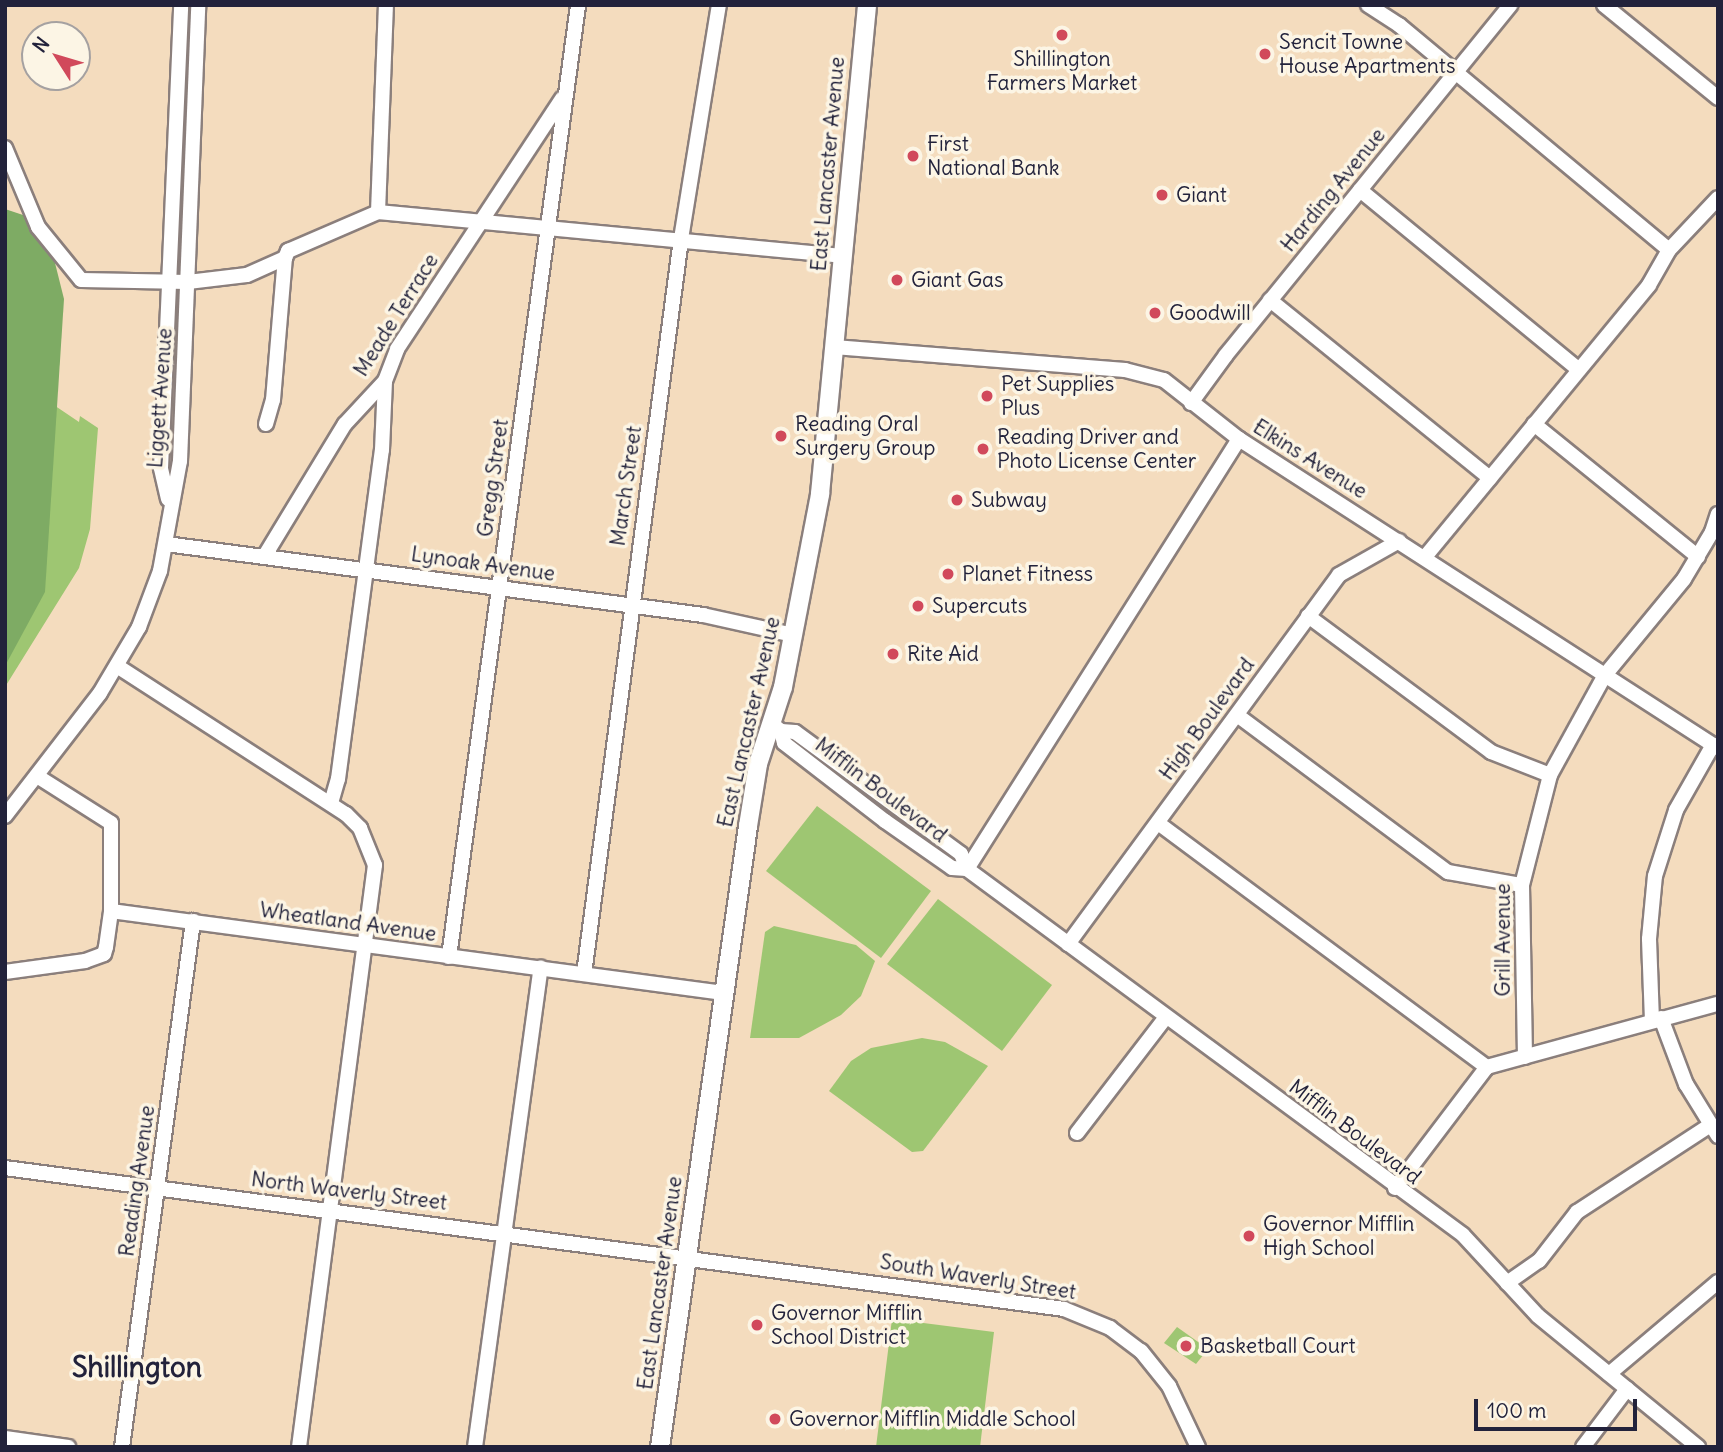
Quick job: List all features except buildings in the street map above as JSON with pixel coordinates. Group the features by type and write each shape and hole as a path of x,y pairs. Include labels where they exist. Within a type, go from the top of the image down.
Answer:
{"main road":[{"name":"East Lancaster Avenue","path":"660,1447 758,764 776,727 820,494 867,5"}],"street":[{"name":"Liggett Avenue","path":"169,504 162,468 172,282 181,5"},
{"name":"Liggett Avenue","path":"169,504 180,461 198,5"},
{"path":"378,212 386,5"},
{"name":"Gregg Street","path":"449,957 578,5"},
{"name":"March Street","path":"584,974 681,239 719,5"},
{"path":"1368,5 1456,72 1669,250"},
{"name":"Harding Avenue","path":"1191,403 1270,300 1510,5"},
{"path":"1604,5 1718,98"},
{"name":"Meade Terrace","path":"264,557 345,424 385,381 397,349 565,94"},
{"path":"5,148 38,227 81,280 188,282 247,275 285,258"},
{"path":"1360,190 1578,369"},
{"path":"1425,557 1650,285 1669,250 1718,198"},
{"path":"266,425 273,400 285,258 288,251 378,212 842,256"},
{"path":"1270,300 1490,478"},
{"name":"Elkins Avenue","path":"834,347 1125,370 1164,380 1239,439 1715,746"},
{"path":"331,803 382,450 385,381"},
{"path":"1534,424 1698,557"},
{"path":"967,869 1239,439"},
{"path":"5,816 117,666 152,598 166,544 169,504"},
{"name":"Grill Avenue","path":"1525,1057 1522,885 1550,775 1605,675 1698,557 1718,514"},
{"name":"High Boulevard","path":"1068,944 1339,575 1399,541"},
{"name":"Lynoak Avenue","path":"166,544 631,605 793,635"},
{"path":"1308,616 1490,752 1550,775"},
{"path":"117,666 331,803 360,828 375,865 299,1447"},
{"path":"1237,715 1448,872 1522,885"},
{"name":"Mifflin Boulevard","path":"776,727 795,732 961,854 967,869 1395,1188 1463,1235 1538,1317 1698,1447"},
{"path":"1507,1283 1539,1261 1577,1212 1713,1131 1656,1019 1649,939 1658,861 1675,810 1715,746"},
{"path":"5,972 104,954 111,911 111,824 37,776"},
{"path":"1157,823 1487,1067"},
{"name":"Wheatland Avenue","path":"111,911 724,993"},
{"name":"Reading Avenue","path":"122,1447 193,921"},
{"path":"475,1447 541,968"},
{"path":"1395,1188 1487,1067 1718,1004"},
{"path":"1077,1133 1166,1017"},
{"name":"North Waverly Street","path":"5,1168 332,1208 687,1256"},
{"name":"South Waverly Street","path":"687,1256 1044,1305 1084,1315 1127,1339 1152,1363 1176,1398 1198,1447"},
{"path":"1609,1374 1718,1282"},
{"path":"1583,1447 1627,1388"},
{"path":"5,1438 68,1447"}],"green space":[{"path":"5,209 26,216 53,255 64,299 45,592 5,666"},
{"path":"5,372 79,422 80,416 98,428 90,529 79,568 5,687"},
{"path":"817,806 931,891 881,958 766,871"},
{"path":"938,899 1052,985 1002,1051 887,964"},
{"path":"774,926 856,945 875,961 861,996 841,1015 799,1038 750,1038 765,932"},
{"path":"922,1038 945,1042 988,1066 923,1151 912,1152 829,1091 851,1061 871,1048"},
{"path":"892,1319 994,1332 980,1447 876,1447"},
{"name":"Basketball Court","path":"1177,1327 1208,1349 1196,1364 1164,1343"}],"place":[{"name":"Shillington Farmers Market","path":"1062,35"},
{"name":"Sencit Towne House Apartments","path":"1265,54"},
{"name":"First National Bank","path":"913,156"},
{"name":"Giant","path":"1162,195"},
{"name":"Giant Gas","path":"897,280"},
{"name":"Goodwill","path":"1155,313"},
{"name":"Pet Supplies Plus","path":"987,396"},
{"name":"Reading Oral Surgery Group","path":"781,436"},
{"name":"Reading Driver and Photo License Center","path":"983,449"},
{"name":"Subway","path":"957,500"},
{"name":"Planet Fitness","path":"948,574"},
{"name":"Supercuts","path":"918,606"},
{"name":"Rite Aid","path":"893,654"},
{"name":"Governor Mifflin High School","path":"1249,1236"},
{"name":"Governor Mifflin School District","path":"757,1325"},
{"name":"Basketball Court","path":"1186,1346"},
{"name":"Governor Mifflin Middle School","path":"775,1419"}],"district":[{"name":"Shillington","path":"137,1367"}]}
